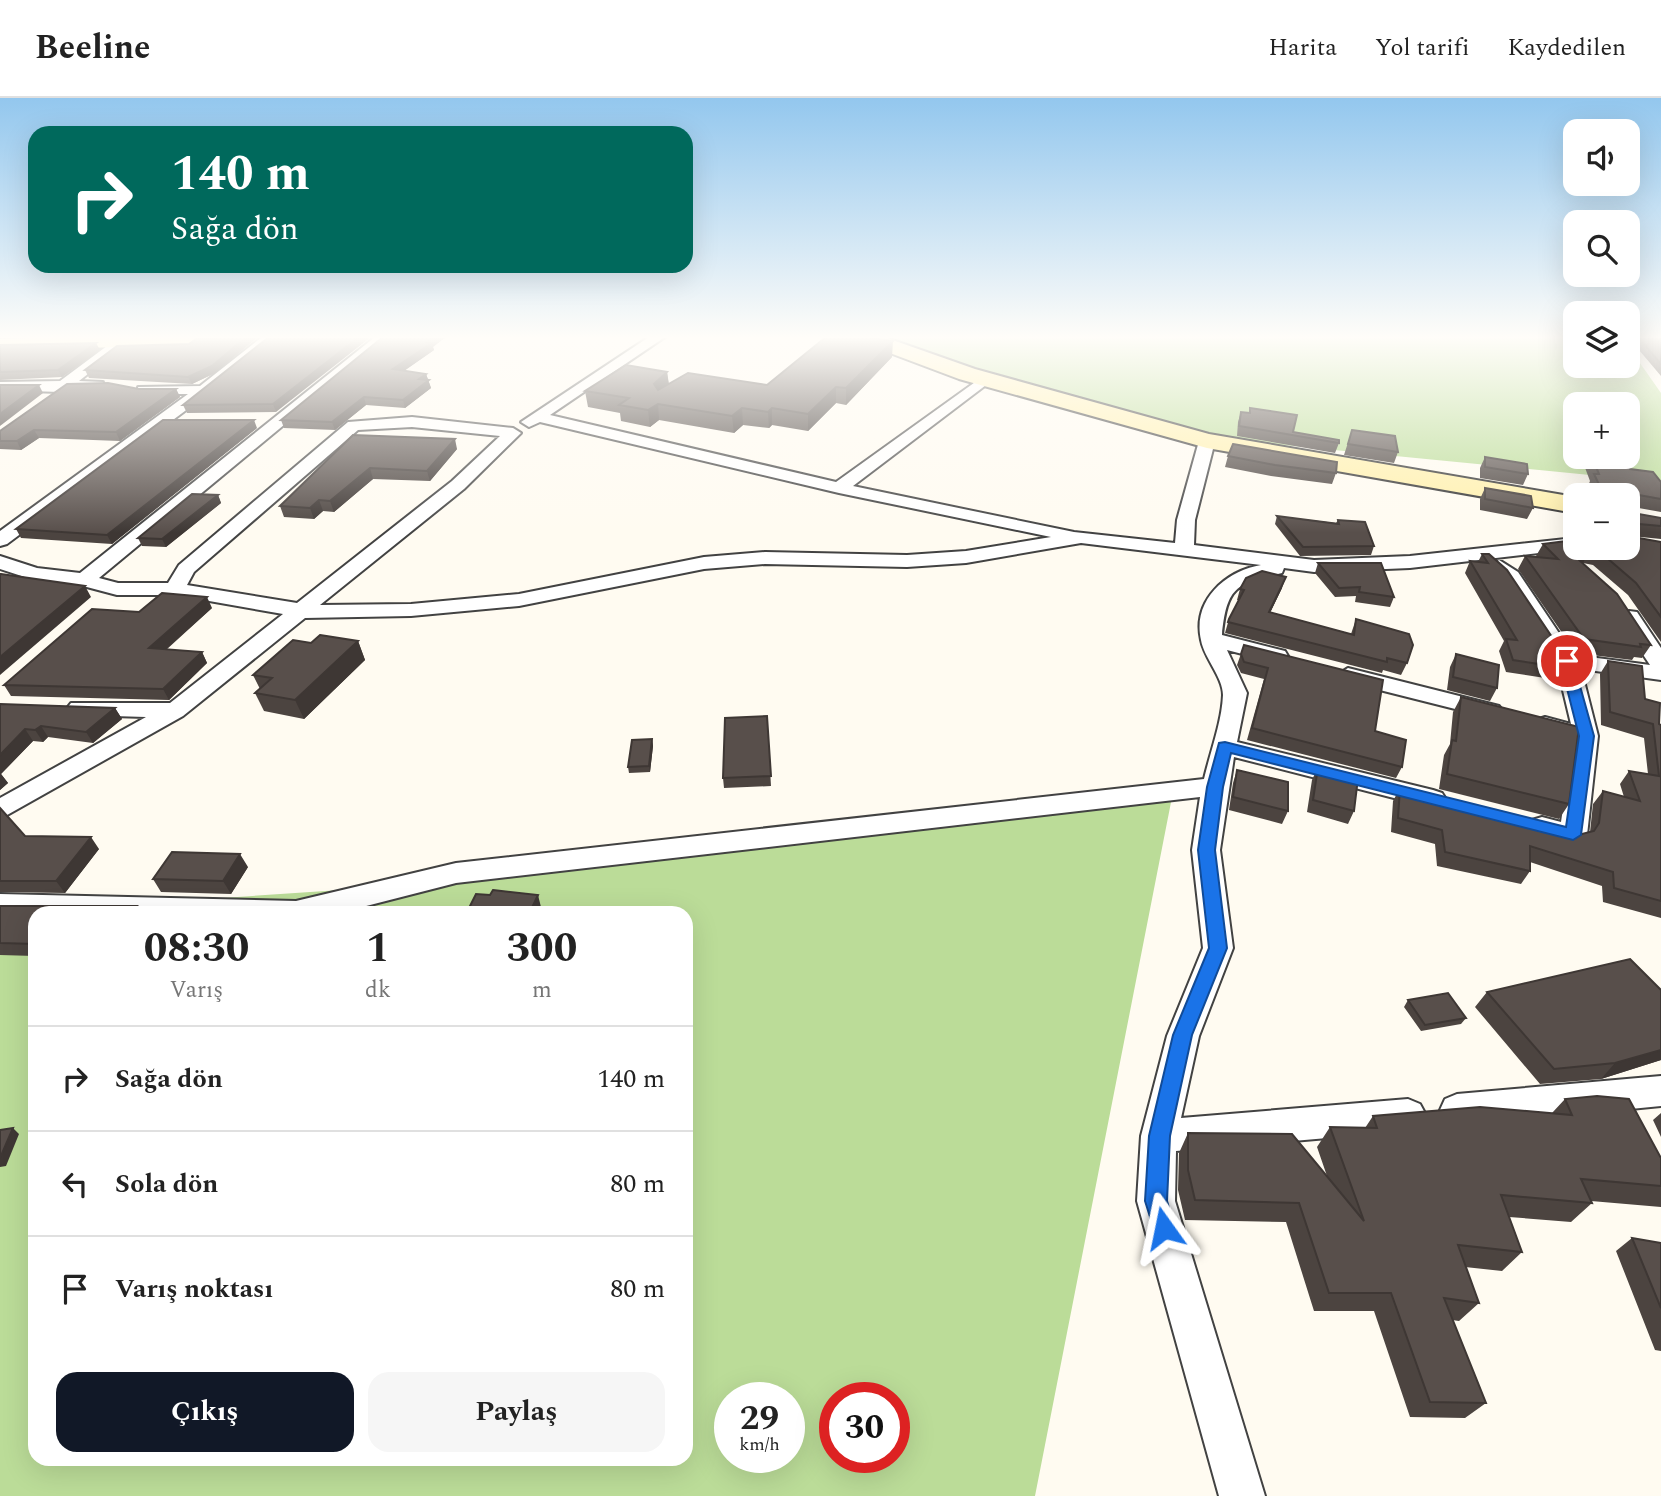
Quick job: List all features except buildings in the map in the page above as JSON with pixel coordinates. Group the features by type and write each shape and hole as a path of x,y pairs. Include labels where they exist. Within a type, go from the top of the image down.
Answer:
{"street":[{"path":"0,540 187,402"},
{"path":"84,580 304,402"},
{"path":"0,810 175,710 458,485 513,433 560,402"},
{"path":"839,488 954,402"},
{"path":"1068,402 1207,441 1563,503"},
{"path":"538,417 839,488 1081,537 1314,566"},
{"path":"161,421 188,420"},
{"path":"256,420 283,420"},
{"path":"175,589 186,569 355,425 412,422 513,433"},
{"path":"1184,549 1186,520 1207,441"},
{"path":"4,568 84,580 117,589 175,589 302,611 411,610 519,600 704,563 765,558 906,561 942,559 1081,537"},
{"path":"1242,1496 1156,1201 1159,1136 1182,1035 1218,948 1206,850 1215,787 1235,693 1211,639 1214,609 1220,595 1244,574 1314,566 1410,562 1563,545"},
{"path":"1483,552 1511,576 1567,661 1586,736 1573,835 1519,821"},
{"path":"98,606 117,589"},
{"path":"1619,601 1661,664"},
{"path":"1211,639 1305,663"},
{"path":"1567,661 1661,673"},
{"path":"1332,670 1586,736"},
{"path":"54,707 175,710"},
{"path":"1225,747 1452,804"},
{"path":"321,906 456,873 1215,787"},
{"path":"0,905 42,906"},
{"path":"1159,1136 1661,1091"},
{"path":"1617,1096 1636,1132"}],"green space":[{"path":"1076,402 1563,402 1563,469 1640,469 1640,402 1661,402 1661,482 1182,435"},
{"path":"1173,792 1035,1496 0,1496 0,913 28,911 28,1466 693,1466 693,906 104,906 400,886"}],"route":[{"path":"1164,1228 1156,1201 1159,1136 1182,1035 1218,948 1206,850 1215,787 1225,747 1573,835 1586,736 1567,661"}]}
